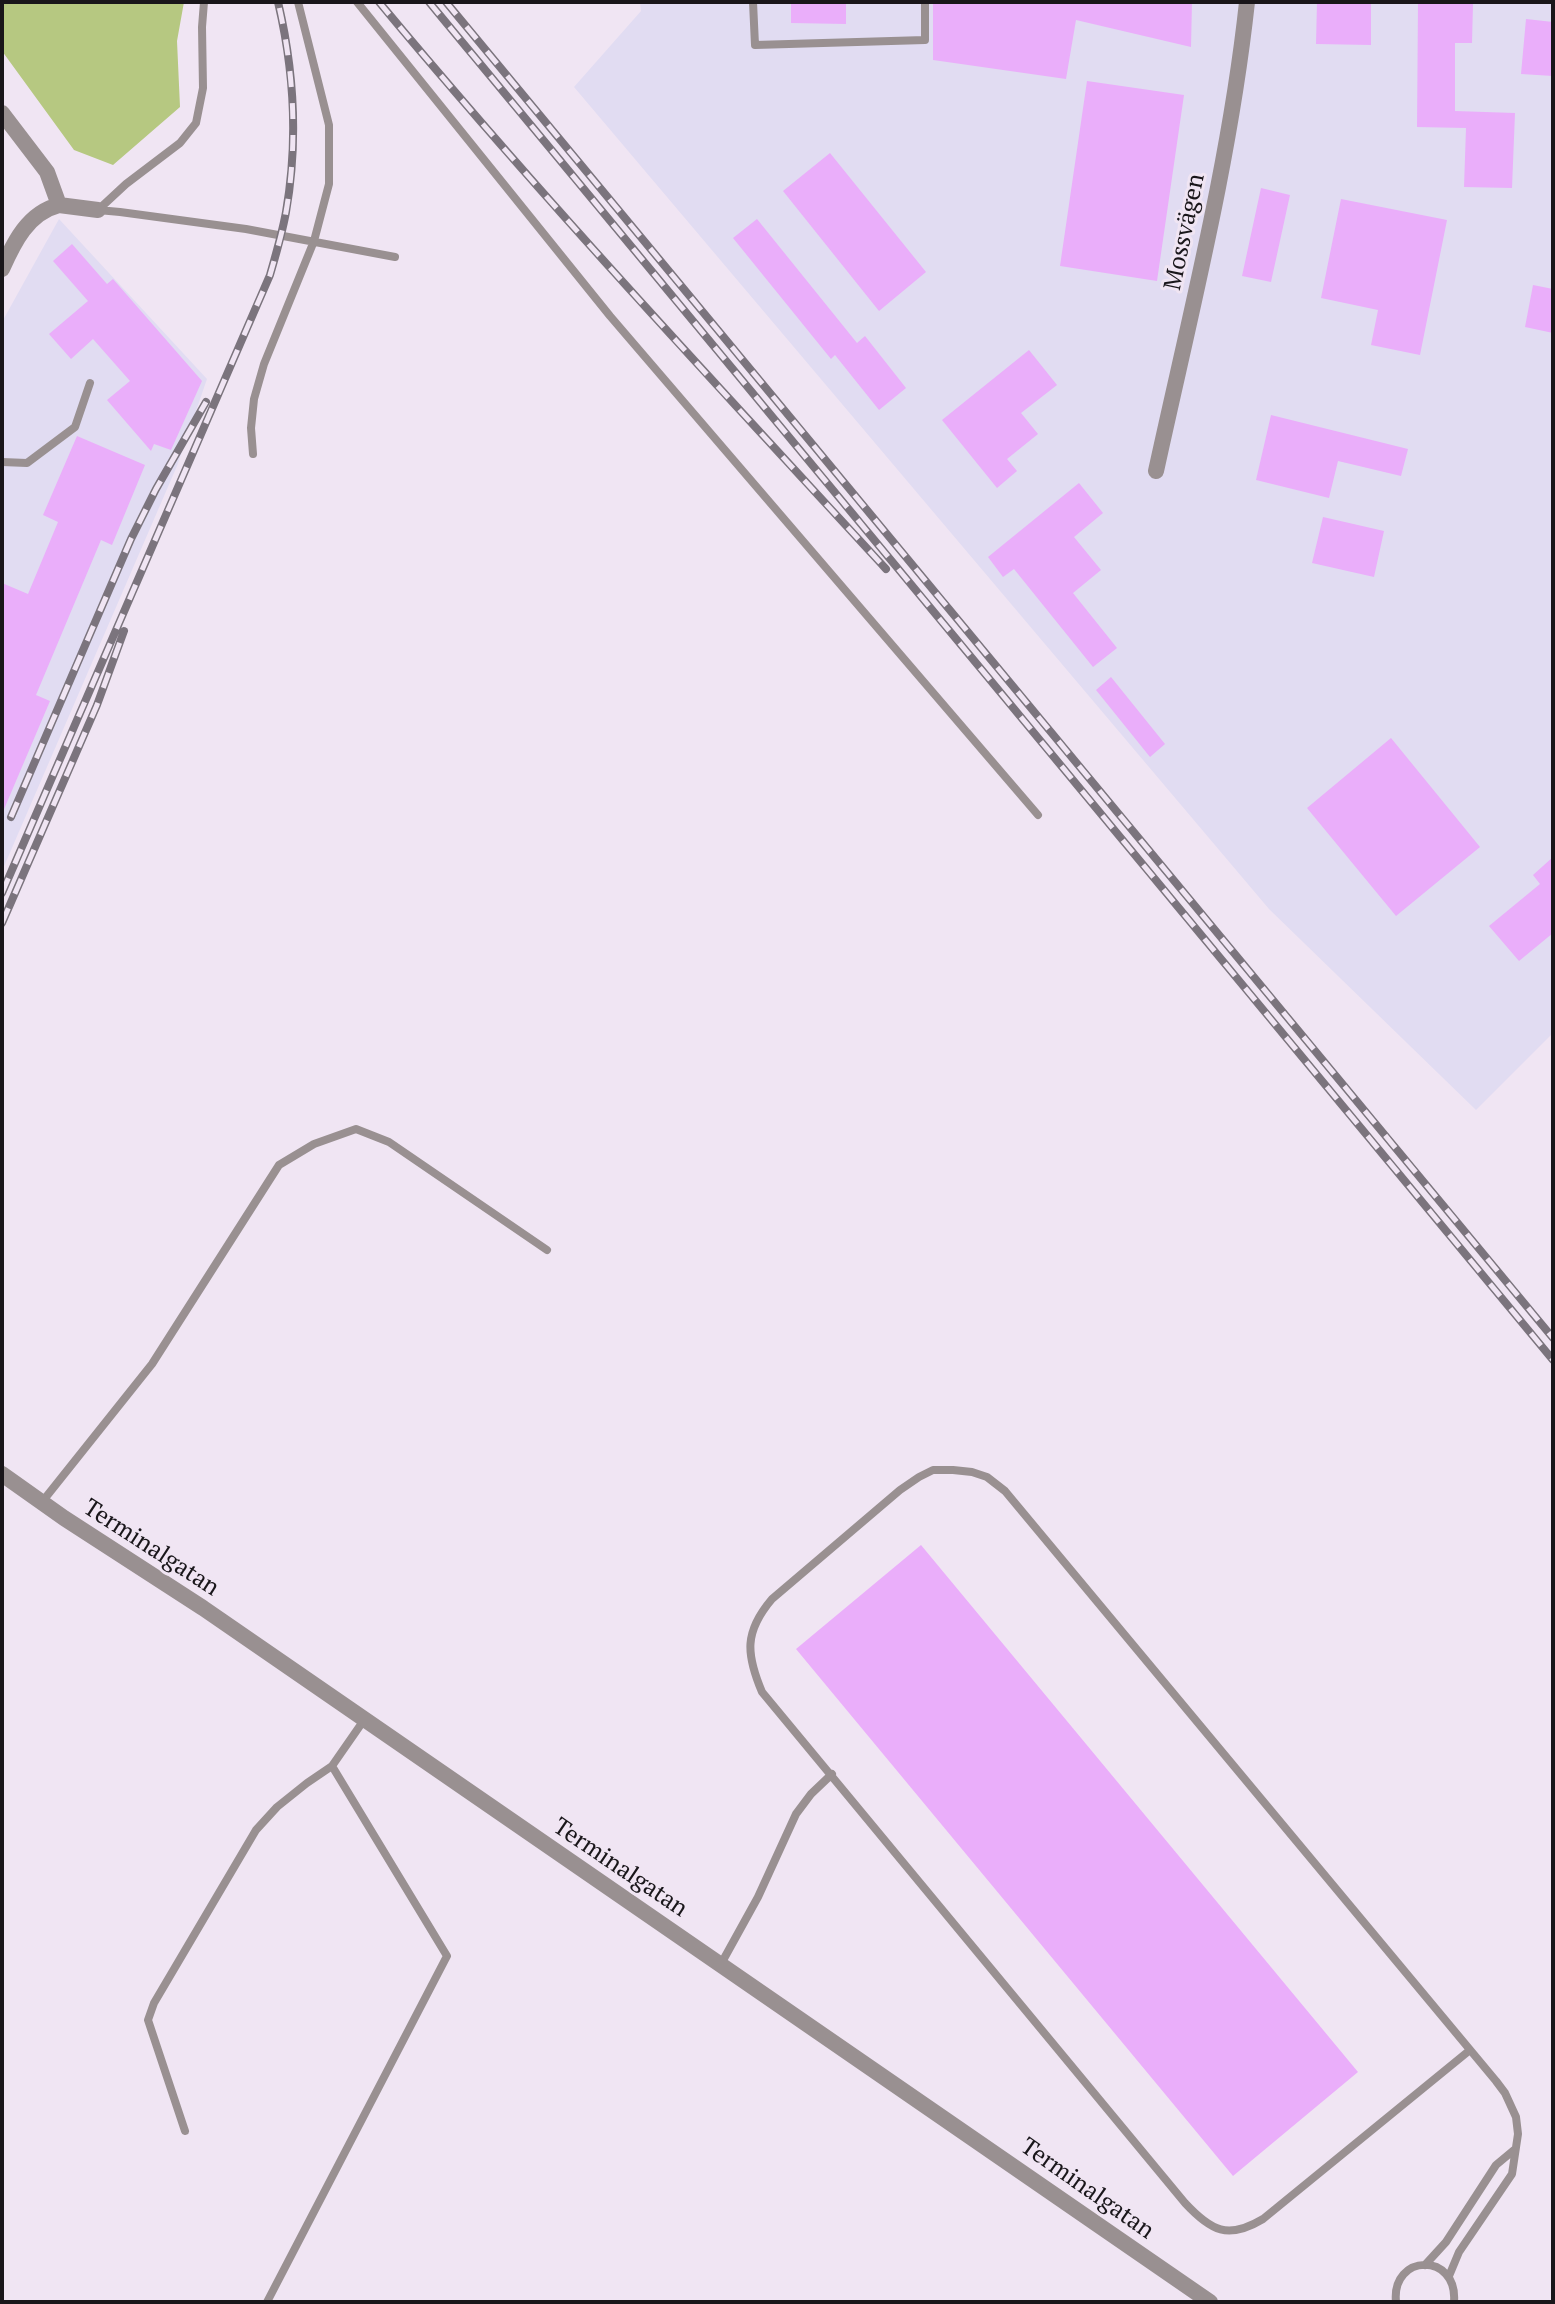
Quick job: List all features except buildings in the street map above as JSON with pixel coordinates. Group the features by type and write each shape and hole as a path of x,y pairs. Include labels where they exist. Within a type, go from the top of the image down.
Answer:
{"street":[{"name":"Mossvägen","path":"1156,471 1218,193 1247,2"},
{"path":"2,113 47,172 59,205"},
{"path":"2,269 13,244 30,221 48,208 59,205 98,211"},
{"name":"Terminalgatan","path":"2,1474 203,1608 1210,2302"}],"lane":[{"path":"98,211 126,184 180,143 196,122 204,88 204,2"},
{"path":"253,454 253,408 261,376 314,241 329,184 330,125 298,2"},
{"path":"356,2 610,316 1038,815"},
{"path":"753,2 755,46 925,40 925,2"},
{"path":"98,211 145,215 314,241 395,257"},
{"path":"2,463 27,463 75,427 90,383"},
{"path":"41,1502 152,1364 279,1165 314,1144 356,1129 389,1142 547,1250"},
{"path":"1448,2276 1459,2252 1511,2174 1518,2134 1516,2117 1501,2087 1005,1492 987,1477 972,1472 933,1470 900,1490 772,1599 759,1614 751,1631 750,1655 762,1692 1177,2192 1209,2226 1222,2230 1240,2230 1263,2219 1470,2050"},
{"path":"185,2131 148,2020 154,2003 256,1830 277,1807 332,1766 364,1720"},
{"path":"267,2302 447,1955 332,1766"},
{"path":"721,1965 758,1897 796,1814 811,1794 832,1774"},
{"path":"1425,2265 1446,2242 1496,2165 1514,2150"},
{"path":"1396,2302 1397,2284 1402,2276 1408,2270 1425,2265 1434,2266 1448,2276 1453,2284 1454,2302"}],"shaded area":[{"path":"640,2 1553,2 1553,1033 1476,1110 1269,909 574,87 641,11"},
{"path":"59,219 207,379 177,466 2,871 2,322"}],"green space":[{"path":"2,2 184,2 177,41 180,107 113,165 74,150 2,51"}],"railway":[{"path":"2,893 270,275 286,212 293,133 291,80 278,2"},
{"path":"379,2 565,218 886,569"},
{"path":"429,2 1553,1360"},
{"path":"446,2 1553,1338"},
{"path":"11,817 131,539 206,402"},
{"path":"2,923 97,705 124,631"}]}
